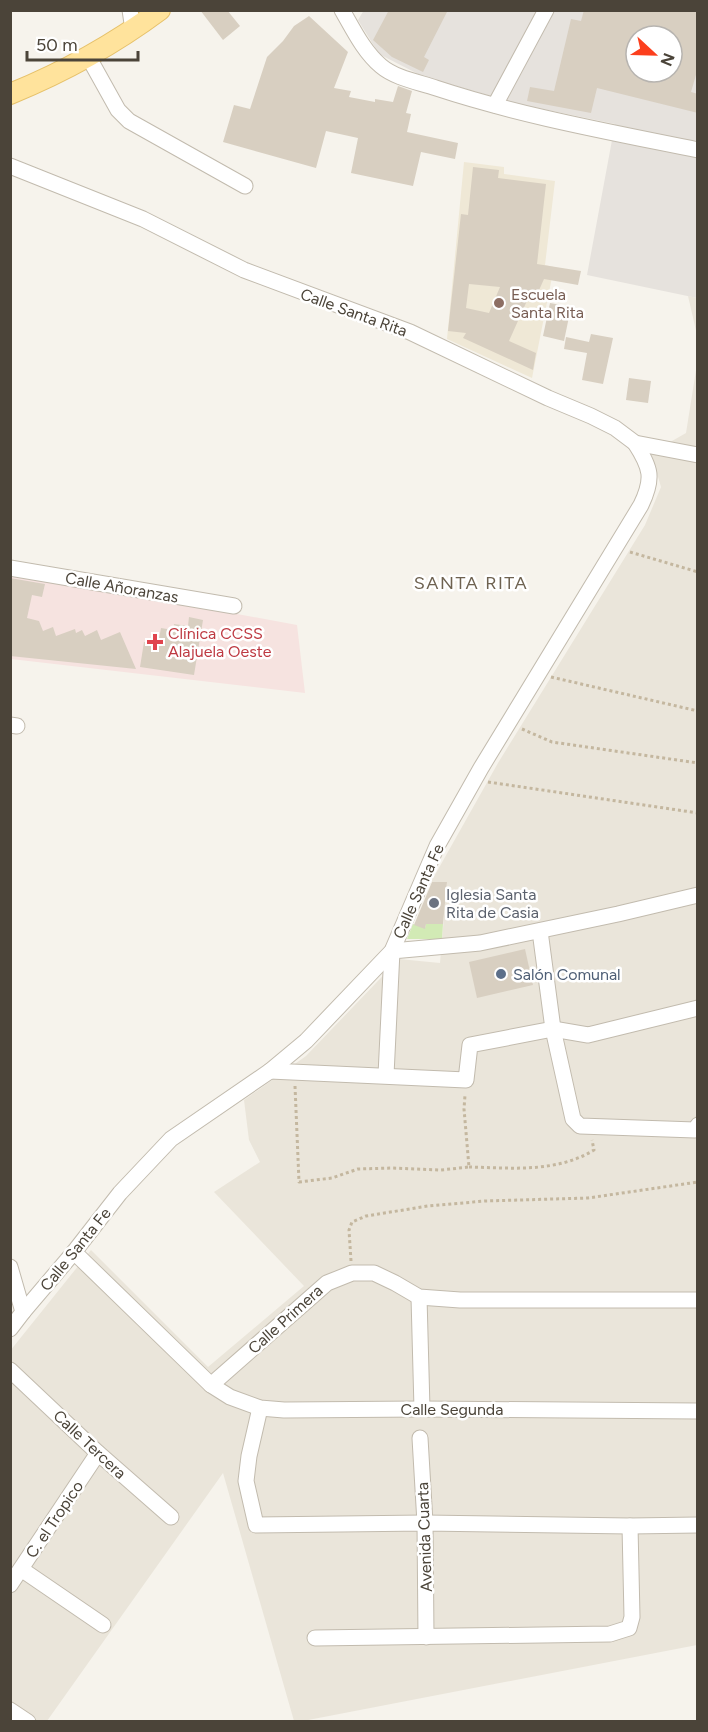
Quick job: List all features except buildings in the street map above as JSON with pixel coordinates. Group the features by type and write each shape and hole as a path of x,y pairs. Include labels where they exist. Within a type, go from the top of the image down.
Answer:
{"main road":[{"path":"10,94 89,58 160,10"}],"street":[{"path":"130,10 133,30"},
{"path":"342,10 369,54 382,67 401,77 465,98 567,123 698,150"},
{"path":"495,105 546,10"},
{"path":"89,58 118,110 129,121 245,186"},
{"name":"Calle Santa Rita","path":"10,166 143,219 244,270 410,332 591,416 615,428 635,443 698,454"},
{"name":"Calle Santa Fe","path":"10,1329 120,1192 171,1138 270,1071 306,1041 392,951 437,846 538,674 641,506 650,483 650,473 635,443"},
{"name":"Calle Añoranzas","path":"10,568 234,606"},
{"path":"386,1075 392,951 480,943 698,895"},
{"path":"540,931 553,1029 573,1119 580,1126 695,1130 698,1125"},
{"path":"270,1071 466,1080 470,1046 553,1029 588,1035 698,1008"},
{"path":"74,1252 211,1385"},
{"path":"10,1268 23,1312"},
{"path":"352,1273 374,1273 419,1298 698,1300"},
{"name":"Calle Primera","path":"211,1385 327,1283 352,1273"},
{"path":"419,1298 422,1408"},
{"name":"Calle Tercera","path":"10,1370 98,1453 171,1517"},
{"name":"Calle Segunda","path":"211,1385 230,1397 260,1408 284,1410 422,1408 698,1411"},
{"path":"260,1408 246,1481 256,1525 425,1523 698,1525"},
{"name":"Avenida Cuarta","path":"420,1438 425,1523 426,1637"},
{"name":"C. el Tropico","path":"10,1585 98,1453"},
{"path":"315,1638 610,1634 629,1628 632,1617 630,1526"},
{"path":"21,1569 103,1625"},
{"path":"10,1710 28,1722"}],"path":[{"path":"617,548 698,572"},
{"path":"538,674 698,711"},
{"path":"509,723 552,742 698,763"},
{"path":"475,780 698,813"},
{"path":"294,1072 298,1182 332,1178 358,1169 543,1168 580,1159 594,1150 593,1141 580,1126"},
{"path":"466,1080 464,1109 469,1167"},
{"path":"352,1273 349,1230 352,1222 366,1216 428,1206 484,1201 588,1198 698,1182"}],"shaded area":[{"path":"364,10 697,11 697,298 587,275 615,124 514,103 422,76 379,54 358,20"},
{"name":"Escuela Santa Rita","path":"464,162 504,167 504,174 555,181 545,265 554,267 532,378 447,339"},
{"path":"688,296 697,298 697,335"},
{"path":"697,364 697,1645 294,1721 223,1473 47,1721 11,1721 10,1351 91,1250 208,1367 304,1286 214,1192 260,1162 249,1140 244,1100 306,1056 399,959 440,963 447,882 431,882 498,763 645,525 661,487 651,453 686,433"},
{"name":"Clínica CCSS Alajuela Oeste","path":"10,572 297,625 305,693 11,659"}],"green space":[{"path":"413,924 425,928 426,924 443,924 442,939 407,939"}],"place":[{"name":"Escuela Santa Rita","path":"499,303"},
{"name":"Clínica CCSS Alajuela Oeste","path":"155,642"},
{"name":"Iglesia Santa Rita de Casia","path":"434,903"},
{"name":"Salón Comunal","path":"501,974"}],"district":[{"name":"SANTA RITA","path":"471,583"}]}
